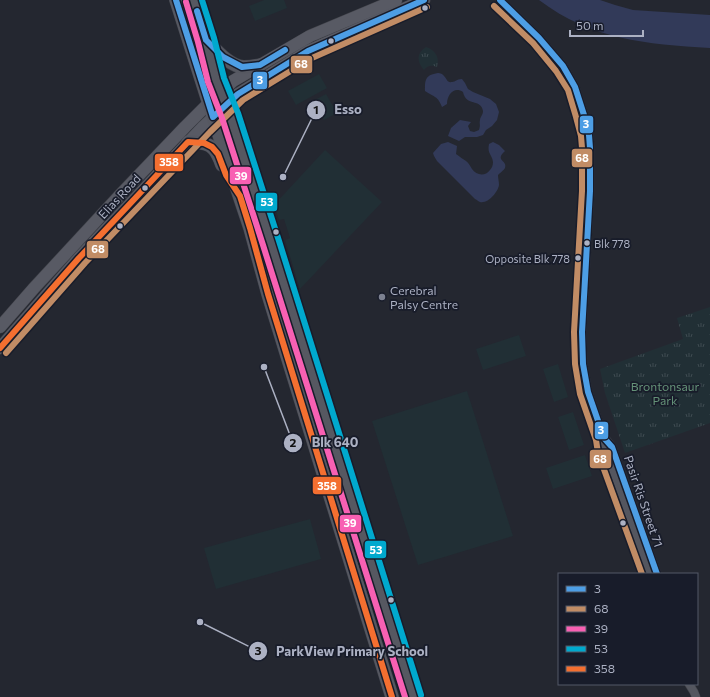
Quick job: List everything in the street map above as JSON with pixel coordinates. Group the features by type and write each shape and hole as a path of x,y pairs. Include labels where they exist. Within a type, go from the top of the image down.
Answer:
{"main road":[{"path":"176,0 250,228 268,294 392,697"},
{"path":"194,0 216,80 226,104 271,243 412,697"},
{"name":"Elias Road","path":"0,327 121,194 209,103 233,81 310,36 396,0"},
{"name":"Elias Road","path":"0,348 79,258 188,142 238,94 255,82 308,51 424,0"},
{"path":"206,40 224,57 233,63 242,67 260,65"},
{"path":"188,142 204,143 209,145 218,154 226,176 240,196"}],"street":[{"name":"Pasir Ris Street 71","path":"500,0 539,38 563,66 575,87 584,115 589,136 590,191 582,332 583,364 588,392 604,438 606,450 650,573"},
{"name":"Pasir Ris Street 71","path":"604,438 612,447 657,573"}],"green space":[{"path":"264,0 284,0 287,8 255,21 249,6"},
{"path":"426,47 436,54 438,63 437,67 430,66 424,70 419,61 419,55 420,52"},
{"path":"319,74 327,88 296,105 288,91"},
{"path":"326,94 337,113 324,120 313,101"},
{"path":"325,150 382,202 300,289 285,240 290,238 284,219 279,220 274,205"},
{"name":"Brontonsaur Park","path":"710,307 710,423 625,453 605,393 600,369 683,339 677,318"},
{"path":"519,335 526,356 483,370 476,349"},
{"path":"558,364 568,397 554,402 543,369"},
{"path":"467,391 513,536 418,565 372,421"},
{"path":"573,412 584,445 569,450 558,417"},
{"path":"585,455 592,476 553,489 546,468"},
{"path":"310,519 321,559 216,589 204,548"}],"water":[{"path":"539,0 600,0 633,10 710,15 710,48 642,42 620,38 579,24"},
{"path":"441,73 449,82 462,79 468,89 490,99 496,104 499,112 497,120 486,130 483,135 477,137 465,137 459,141 448,136 451,128 460,120 471,122 468,126 470,131 474,132 479,130 480,119 483,111 482,107 467,99 460,90 452,92 448,97 447,104 442,107 437,99 425,91 425,84 428,77"},
{"path":"448,142 457,146 456,154 467,162 478,174 486,174 493,165 489,152 489,144 493,142 505,151 502,154 501,159 505,163 505,168 498,175 499,185 495,194 489,199 480,202 475,199 437,161 433,153 441,144"}],"transit line":[{"name":"3","path":"176,0 213,117 238,94 308,51 424,0"},
{"name":"53","path":"202,0 214,38 224,78 238,113 279,241 421,695"},
{"name":"3","path":"500,0 539,38 563,66 575,87 584,115 589,135 590,191 582,332 583,364 588,392 604,438 612,447 657,573"},
{"name":"39","path":"186,2 208,82 222,118 263,245 405,697"},
{"name":"68","path":"494,6 533,43 556,71 568,90 581,136 582,191 574,332 575,364 580,394 596,440 598,453 642,573"},
{"name":"68","path":"6,353 85,263 210,132 243,100 312,58 427,7"},
{"name":"3","path":"197,11 206,40 223,57 242,67 260,65 285,50"},
{"name":"358","path":"0,348 79,258 188,142 204,143 212,147 218,154 226,175 240,196 268,294 392,697"}],"place":[{"name":"Esso","path":"283,177"},
{"name":"Blk 778","path":"587,243"},
{"name":"Opposite Blk 778","path":"578,258"},
{"name":"Cerebral Palsy Centre","path":"382,297"},
{"name":"Blk 640","path":"264,367"},
{"name":"ParkView Primary School","path":"200,622"}]}
